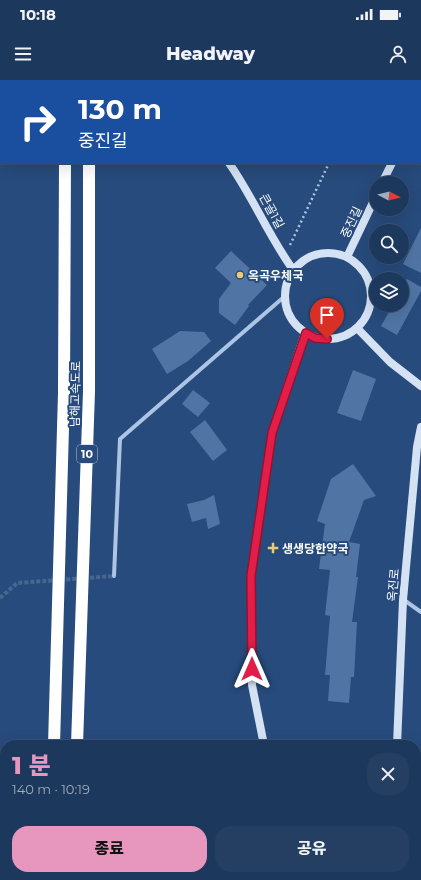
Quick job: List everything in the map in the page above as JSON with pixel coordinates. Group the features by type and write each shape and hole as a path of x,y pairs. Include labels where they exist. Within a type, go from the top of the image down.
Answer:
{"highway":[{"name":"남해고속도로","path":"54,740 64,393 65,164"},
{"name":"남해고속도로","path":"77,740 90,391 90,164"}],"main road":[{"name":"큰골1길","path":"230,164 239,177 284,258 294,271"},
{"path":"386,176 392,164"},
{"name":"중진길","path":"347,257 369,211"},
{"name":"중진길","path":"333,253 347,257 357,264 365,273 370,284 370,308 365,319 348,335 327,339 315,338 306,333 295,323 288,311 285,296 288,283 294,271 304,260 318,254 333,253"},
{"path":"357,328 390,362 421,386"},
{"path":"263,740 252,685 251,576 272,433 306,333"},
{"name":"옥진로","path":"396,740 403,600 417,447 421,427"}],"street":[{"path":"114,576 120,439 285,296"},
{"path":"403,600 421,612"}],"path":[{"path":"284,258 329,164"}],"building":[{"path":"421,228 421,273 403,264 409,264 409,252"},
{"path":"231,251 267,285 248,305 249,306 235,325 219,313 219,299 231,283 215,268"},
{"path":"409,280 421,287 421,291 397,335 381,326 389,312 409,312"},
{"path":"180,331 204,332 211,341 188,361 167,374 152,349"},
{"path":"353,370 376,379 361,421 337,413"},
{"path":"193,390 210,403 198,417 182,404"},
{"path":"205,420 227,450 213,461 190,432"},
{"path":"353,464 376,496 364,500 349,542 360,544 356,577 358,577 352,622 357,622 354,677 351,677 349,703 328,701 330,675 325,675 330,616 325,615 330,570 319,569 325,524 317,521 331,479"},
{"path":"214,495 220,524 208,529 206,518 192,522 187,504 204,500"}],"tunnel":[{"path":"0,598 17,583 114,576"}],"place":[{"name":"옥곡우체국","path":"240,275"},
{"name":"생생당한약국","path":"273,548"}],"route":[{"path":"252,669 251,576 272,433 306,333 315,338 327,339"}]}
